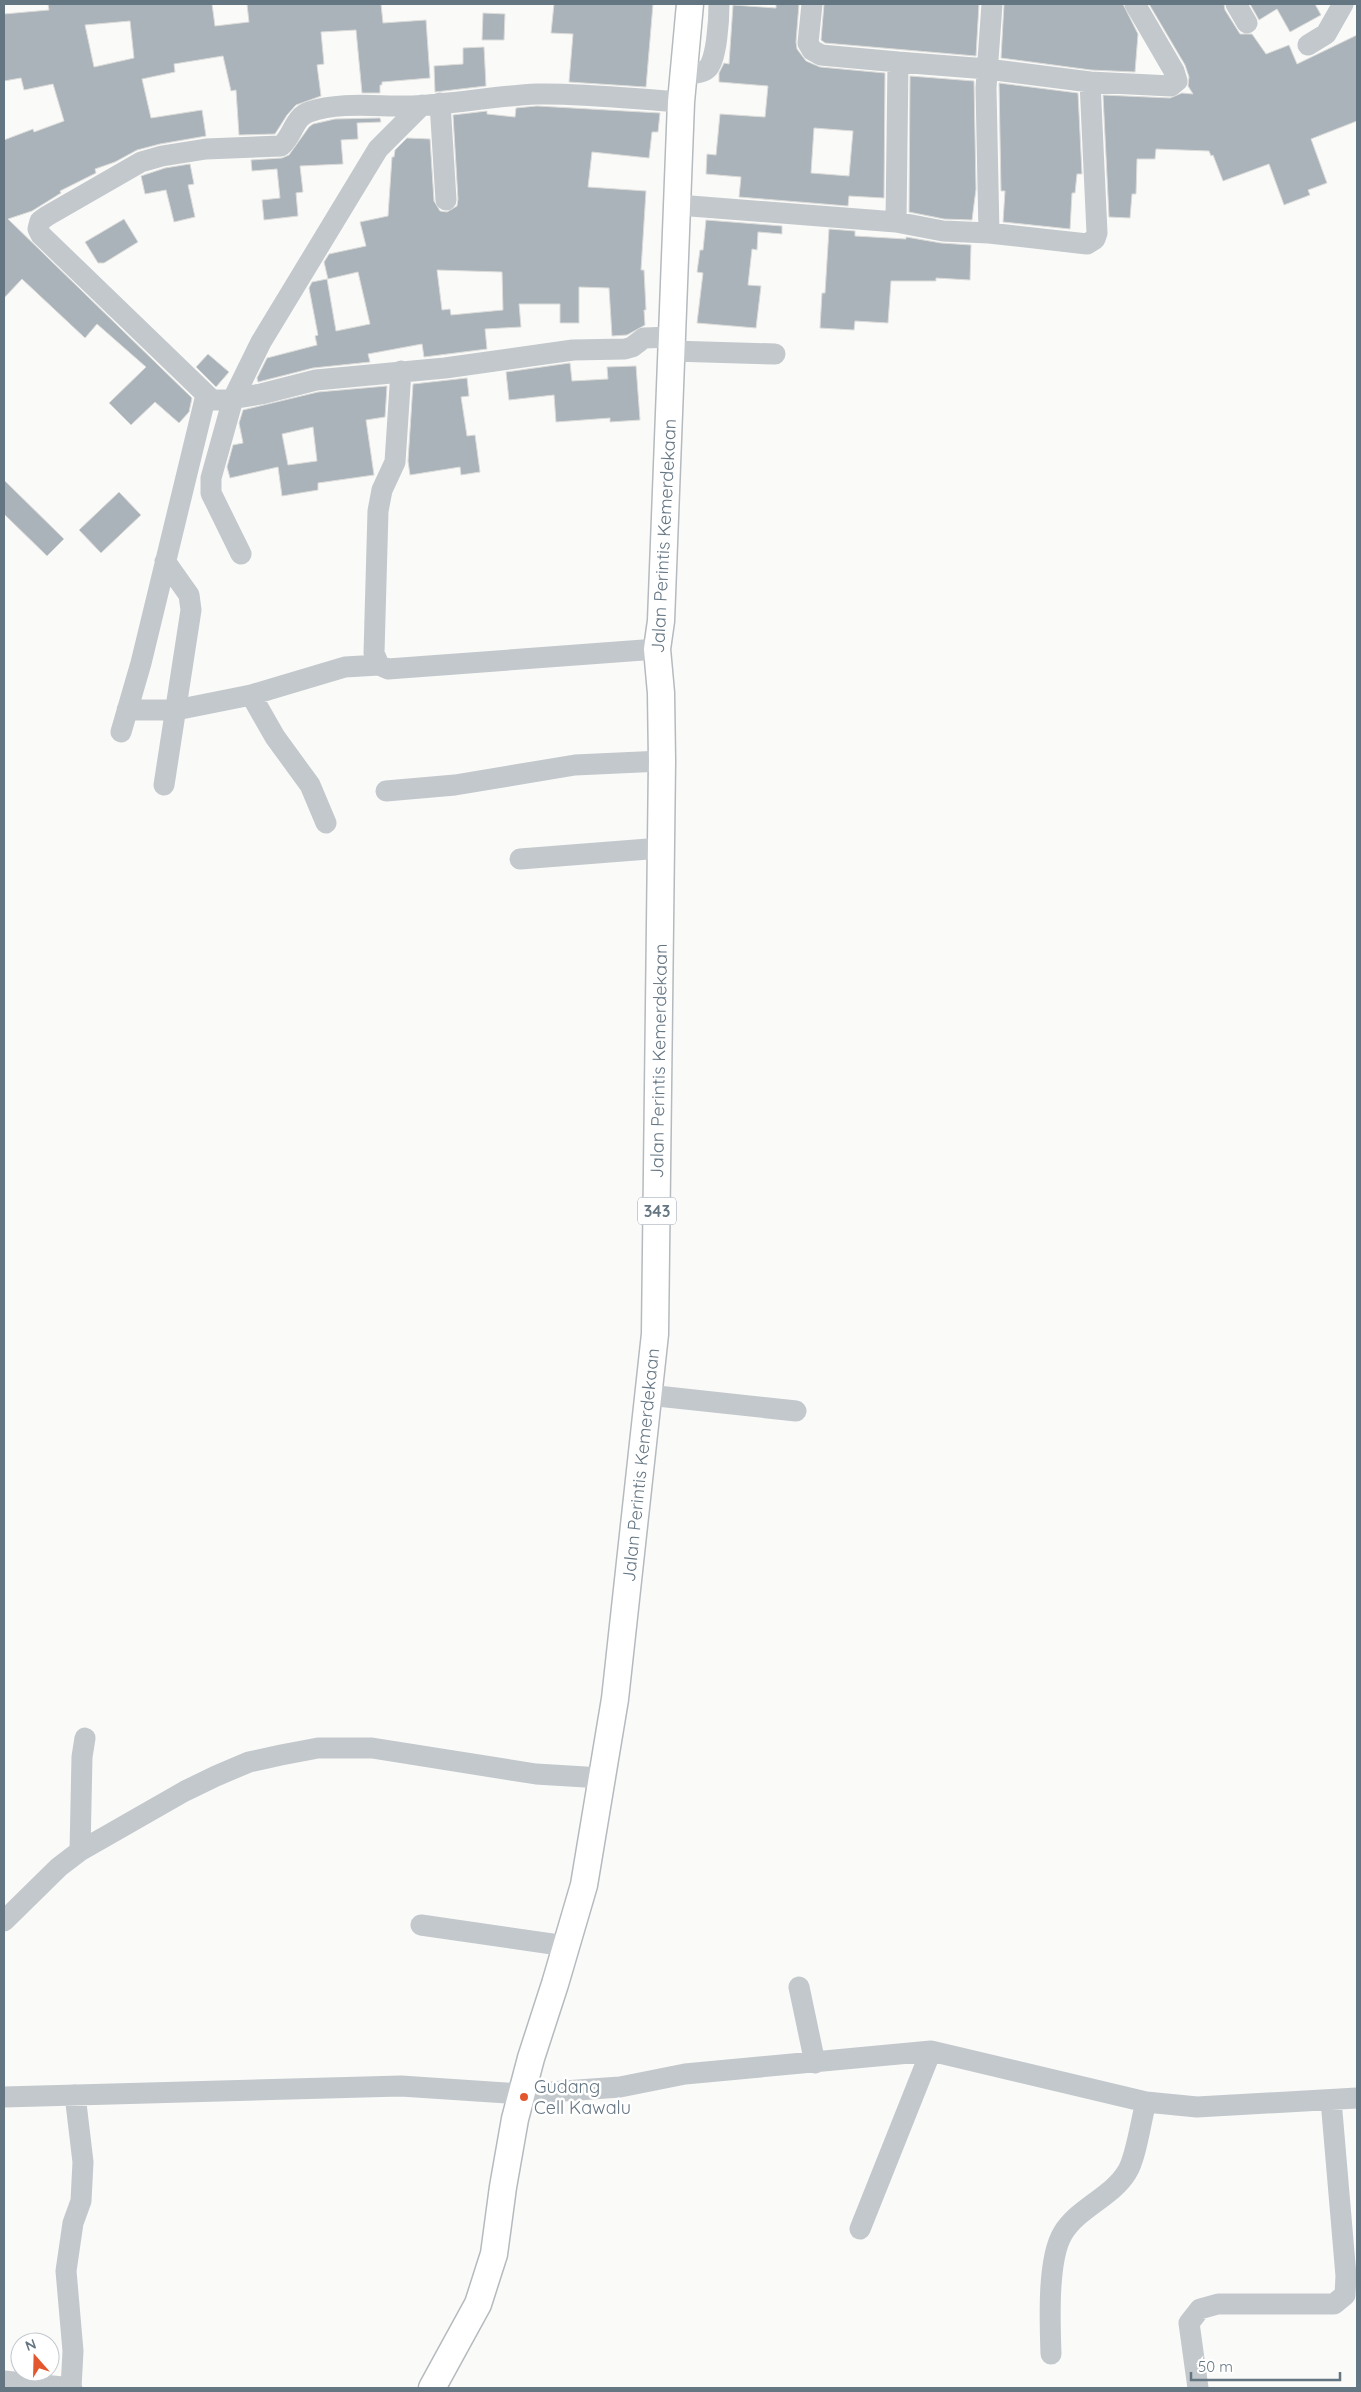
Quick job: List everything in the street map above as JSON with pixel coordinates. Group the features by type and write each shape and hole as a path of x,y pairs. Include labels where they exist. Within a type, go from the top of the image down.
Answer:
{"main road":[{"name":"Jalan Perintis Kemerdekaan","path":"432,2388 478,2304 494,2254 503,2187 522,2094 531,2058 584,1885 615,1699 648,1395 655,1324 662,761 661,693 656,649 661,621 681,102 690,4"}],"street":[{"path":"684,74 703,71 712,62 719,22 719,4"},
{"path":"812,4 808,43 812,50 821,55 987,69 1090,82 1171,86 1177,81 1174,71 1135,4"},
{"path":"989,232 987,69 992,4"},
{"path":"1236,4 1247,24"},
{"path":"1308,45 1326,34 1343,4"},
{"path":"1350,4 1357,5"},
{"path":"896,222 898,62"},
{"path":"678,205 896,222 943,231 989,232 1087,244 1095,239 1097,233 1090,82"},
{"path":"219,398 41,235 38,229 40,221 141,162 162,156 206,149 276,147 289,138 298,121 309,112 340,106 419,105 539,94 681,102"},
{"path":"419,105 446,200"},
{"path":"121,732 141,663 184,484 219,398 261,342 378,148 419,105"},
{"path":"219,398 316,380 445,368 574,350 625,349 636,345 644,338 673,344 775,354"},
{"path":"379,665 374,653 378,511 382,490 395,462 400,371"},
{"path":"219,398 211,494 241,554"},
{"path":"184,484 211,494"},
{"path":"164,786 191,610 189,596 165,561"},
{"path":"127,710 176,710 251,695 345,668 379,665 388,669 656,649"},
{"path":"251,695 275,737 310,785 326,823"},
{"path":"386,791 455,785 575,765 662,761"},
{"path":"520,859 661,848"},
{"path":"648,1395 796,1411"},
{"path":"80,1851 82,1757 85,1738"},
{"path":"4,1921 59,1867 80,1851 185,1791 249,1762 318,1748 372,1748 536,1774 602,1778"},
{"path":"421,1925 566,1946"},
{"path":"799,1987 814,2063"},
{"path":"860,2229 931,2051"},
{"path":"4,2097 402,2086 522,2094 620,2087 685,2074 931,2051 1146,2102 1197,2107 1357,2098"},
{"path":"4,2382 71,2388 73,2351 66,2271 72,2223 81,2201 83,2162 75,2095"},
{"path":"1198,2388 1189,2323 1200,2310 1218,2304 1334,2304 1345,2295 1346,2276 1331,2100"},
{"path":"1051,2354 1050,2304 1059,2241 1070,2224 1127,2172 1146,2102"}],"building":[{"path":"48,4 212,4 215,26 249,22 247,4 381,4 383,23 426,20 430,78 382,82 380,93 362,93 356,30 321,32 324,64 317,65 321,96 296,105 275,134 239,135 236,90 231,91 223,56 174,64 175,72 142,79 151,118 202,110 206,136 137,150 115,162 95,169 96,173 60,191 61,193 32,211 8,219 192,398 189,412 179,423 155,402 131,425 109,403 146,367 97,324 85,338 22,279 4,298 4,140 33,129 34,132 64,121 53,84 24,90 21,78 4,81 4,14 49,10","holes":["130,21 134,58 94,67 85,25"]},
{"path":"554,4 653,4 646,87 569,82 573,34 551,33"},
{"path":"776,4 799,4 796,42 797,49 806,61 820,67 885,73 884,198 849,196 848,206 739,197 741,177 706,174 707,154 716,155 720,114 765,117 768,86 719,82 719,73 724,63 729,64 733,5 776,8","holes":["814,128 853,131 849,176 811,173"]},
{"path":"824,4 979,4 976,56 825,43 821,40"},
{"path":"1004,4 1123,4 1138,34 1135,72 1091,70 1001,58"},
{"path":"1149,4 1224,4 1225,10 1240,34 1252,34 1266,54 1289,45 1297,64 1357,35 1357,121 1311,139 1327,183 1308,190 1310,195 1284,205 1269,164 1223,181 1213,155 1211,156 1209,151 1156,149 1155,159 1137,159 1136,194 1132,194 1130,218 1109,217 1103,95 1170,98 1182,93 1193,94 1188,86 1189,77 1185,65"},
{"path":"1250,4 1315,4 1321,15 1290,32 1277,9 1259,20"},
{"path":"483,13 505,14 504,40 482,40"},
{"path":"484,47 486,86 435,92 434,66 463,64 463,48"},
{"path":"910,76 974,81 976,189 972,220 944,219 909,212"},
{"path":"999,83 1078,93 1082,174 1077,174 1075,193 1072,193 1070,229 1003,222 1005,191 1001,191"},
{"path":"537,106 660,113 658,132 652,132 649,158 592,152 588,187 646,191 641,270 644,270 645,325 627,335 612,336 609,288 579,287 579,323 560,323 560,304 519,304 521,327 485,329 487,349 424,357 422,344 368,354 370,362 313,368 258,382 257,378 267,358 317,345 315,336 318,335 309,288 312,282 327,279 336,331 370,324 358,272 328,279 324,262 329,254 366,246 360,222 388,216 392,157 394,157 395,150 407,138 430,139 434,201 440,211 447,212 457,206 458,199 453,115 487,111 487,114 515,117 516,108","holes":["437,270 502,272 503,310 451,315 450,309 442,310"]},
{"path":"380,118 381,122 357,123 358,139 341,140 343,164 300,166 303,192 296,193 298,216 264,220 262,200 280,198 277,169 252,171 251,160 282,158 289,155 313,124 335,119"},
{"path":"190,164 194,184 188,185 195,217 174,222 166,190 145,194 141,176 165,168"},
{"path":"124,219 138,242 104,263 98,263 85,242"},
{"path":"706,220 782,226 782,234 758,232 757,250 752,249 748,285 761,286 756,328 697,323 703,273 697,272 700,250 703,250"},
{"path":"829,229 855,231 855,236 906,239 906,237 941,243 971,245 970,280 936,278 936,281 891,281 888,323 855,321 854,330 820,328 822,293 825,293"},
{"path":"208,354 229,372 216,387 196,367"},
{"path":"570,363 572,381 608,379 607,367 636,366 640,420 610,422 610,418 556,422 554,395 509,400 506,372"},
{"path":"467,378 469,396 461,397 467,436 475,435 480,472 461,475 460,467 410,475 408,461 413,384"},
{"path":"387,386 385,417 366,420 374,475 318,483 318,490 282,496 278,467 230,478 227,467 233,445 243,443 239,423 243,410 318,392","holes":["313,427 317,461 288,465 282,434"]},
{"path":"4,480 64,539 47,556 4,514"},
{"path":"119,492 141,515 101,553 79,530"}],"place":[{"name":"Gudang Cell Kawalu","path":"524,2097"}]}
